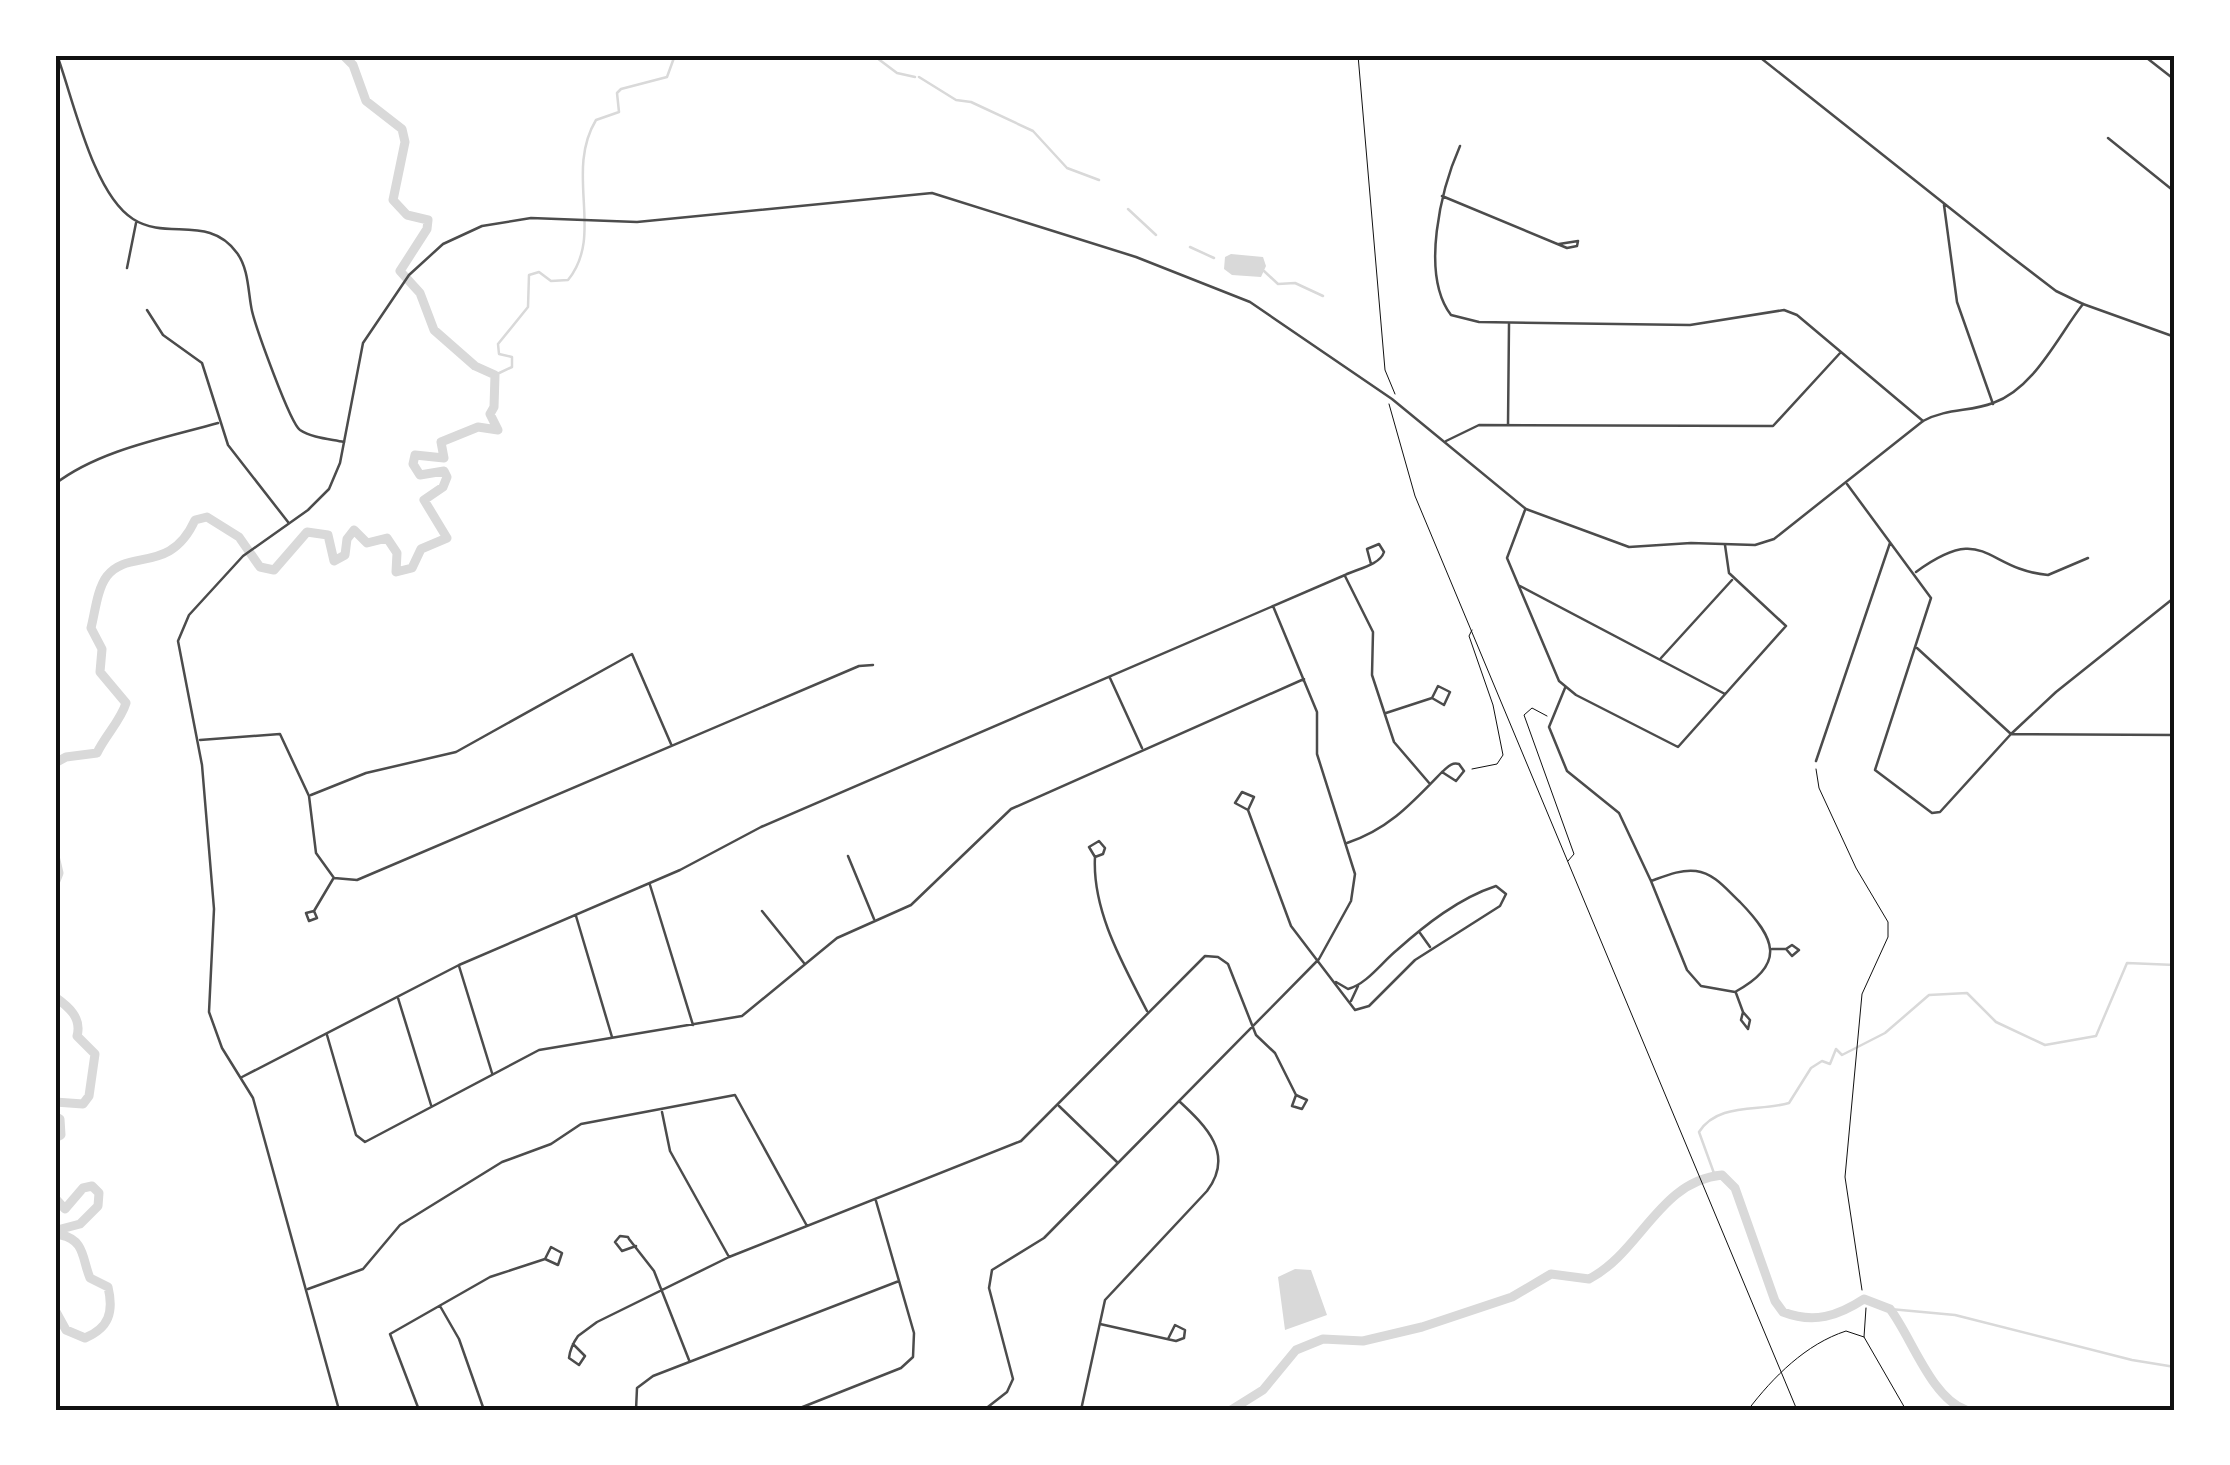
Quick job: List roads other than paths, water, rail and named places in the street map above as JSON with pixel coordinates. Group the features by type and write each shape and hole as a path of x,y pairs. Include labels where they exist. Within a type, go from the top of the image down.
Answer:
{"street":[{"path":"57,55 104,182 120,208 136,221 202,228 232,248 243,265 253,315 290,421 305,433 344,442"},
{"path":"1756,55 2056,291 2175,338"},
{"path":"2142,55 2175,80"},
{"path":"2108,138 2175,192"},
{"path":"1460,146 1441,196 1439,275 1443,305 1458,320 1690,325 1784,310 1798,315 1924,420"},
{"path":"339,1410 254,1104 222,1048 208,1008 214,909 200,740 178,659 178,638 189,615 249,550 329,489 344,442 361,346 409,275 434,250 482,226 546,218 638,222 910,193 957,199 1136,256 1250,302 1356,374 1526,508 1620,546 1755,545 1774,539 1924,420 1944,411 1992,404 2019,388 2084,304"},
{"path":"1441,196 1559,244"},
{"path":"1944,204 1955,292 1992,404"},
{"path":"127,268 136,221"},
{"path":"147,310 162,336 202,363 232,452 289,522"},
{"path":"1508,425 1510,322"},
{"path":"1444,442 1472,426 1765,428 1784,419 1842,351"},
{"path":"55,484 127,451 220,422"},
{"path":"1846,484 1931,598 1874,770 1936,814 2056,692 2175,597"},
{"path":"1526,508 1507,554 1565,688 1678,747 1786,626 1726,568 1725,545"},
{"path":"1816,761 1891,542"},
{"path":"1915,573 1934,558 1963,548 1984,550 2048,575 2088,558"},
{"path":"242,1077 459,964 649,884 761,827 1370,564"},
{"path":"1345,575 1373,632 1372,675 1400,753 1430,784"},
{"path":"1661,658 1734,578"},
{"path":"1518,585 1727,694"},
{"path":"984,1410 1007,1392 1012,1379 988,1288 990,1274 1040,1242 1319,959 1354,894 1355,874 1319,762 1318,712 1273,606"},
{"path":"1916,646 2011,734 2175,735"},
{"path":"309,796 366,773 456,752 632,654 672,746"},
{"path":"200,740 280,734 309,796 316,853 334,878 357,880 859,666 873,665"},
{"path":"1109,677 1142,748"},
{"path":"326,1033 358,1138 365,1142 539,1050 742,1016 838,938 911,905 1010,809 1304,679"},
{"path":"1565,688 1550,718 1549,730 1567,772 1619,813 1693,978 1707,990 1736,992 1761,975 1770,949 1764,926 1710,874 1685,871 1651,882"},
{"path":"1385,714 1432,698"},
{"path":"1346,843 1381,831 1442,772 1453,763 1464,770 1456,781 1442,772"},
{"path":"1248,810 1287,917 1351,1006 1359,1011 1431,948 1500,906 1506,894 1501,888 1488,889 1419,932 1359,985 1348,988 1336,982"},
{"path":"848,856 876,921"},
{"path":"1095,857 1103,915 1148,1012"},
{"path":"314,910 334,878"},
{"path":"649,884 693,1025"},
{"path":"762,911 805,964"},
{"path":"576,914 612,1038"},
{"path":"1419,932 1431,948"},
{"path":"1770,949 1786,949"},
{"path":"573,1344 592,1324 729,1257 1021,1142 1196,962 1212,955 1229,966 1257,1037 1278,1056 1296,1095"},
{"path":"459,964 492,1073"},
{"path":"1351,1006 1359,985"},
{"path":"1736,992 1743,1012"},
{"path":"397,996 432,1106"},
{"path":"307,1290 363,1269 400,1225 502,1162 551,1144 582,1124 734,1095 807,1226"},
{"path":"1081,1410 1098,1324 1114,1286 1216,1175 1219,1156 1214,1137 1178,1100"},
{"path":"1058,1105 1118,1162"},
{"path":"662,1110 670,1151 729,1257"},
{"path":"795,1410 911,1361 915,1340 876,1200"},
{"path":"636,1246 662,1289 690,1362"},
{"path":"419,1410 390,1334 496,1275 545,1259"},
{"path":"636,1410 634,1393 641,1383 898,1281"},
{"path":"440,1306 464,1352 485,1410"},
{"path":"1098,1324 1168,1339"}],"waterway":[{"path":"55,763 66,757 97,753 126,703 100,672 102,649 91,628 101,588 116,568 162,555 185,537 195,520 207,517 239,537 260,567 274,570 307,532 328,535 334,561 345,555 347,539 354,530 367,543 387,538 397,553 396,572 412,568 421,549 447,538 424,500 443,487 447,477 444,471 420,475 413,464 415,455 444,458 441,442 478,427 498,430 490,414 494,407 495,375 475,366 434,330 420,293 400,271 427,229 428,220 407,215 393,200 405,142 402,129 366,101 353,65 343,55"},
{"path":"495,375 512,367 512,357 499,354 498,344 528,307 529,275 539,272 551,281 568,280 579,262 585,224 583,161 596,120 619,112 617,93 621,89 667,77 675,55"},
{"path":"873,55 897,73 915,77"},
{"path":"919,77 956,100 971,102 1033,131 1067,168 1099,180"},
{"path":"1128,209 1156,235"},
{"path":"1190,247 1214,258"},
{"path":"1264,271 1278,284 1295,283 1323,296"},
{"path":"55,856 59,873 55,883"},
{"path":"1715,1176 1699,1132 1707,1123 1728,1112 1789,1103 1811,1068 1822,1061 1830,1064 1836,1049 1842,1055 1885,1033 1929,995 1967,993 1996,1022 2045,1045 2096,1036 2127,963 2175,965"},
{"path":"55,997 73,1014 78,1024 77,1036 95,1054 89,1096 83,1104 55,1102"},
{"path":"55,1116 60,1119 61,1135 55,1138"},
{"path":"1231,1410 1263,1390 1296,1350 1323,1339 1363,1341 1422,1327 1512,1297 1551,1274 1589,1279 1623,1252 1682,1190 1700,1180 1722,1175 1735,1188 1775,1301 1783,1312 1815,1318 1845,1310 1864,1299 1890,1309 1932,1380 1942,1393 1966,1410"},
{"path":"55,1198 65,1209 83,1188 92,1186 99,1193 98,1206 80,1224 61,1229 61,1235 79,1246 90,1278 108,1287 110,1304 104,1324 85,1338 66,1330 55,1310"},
{"path":"1890,1309 1955,1315 2132,1360 2175,1367"}]}
